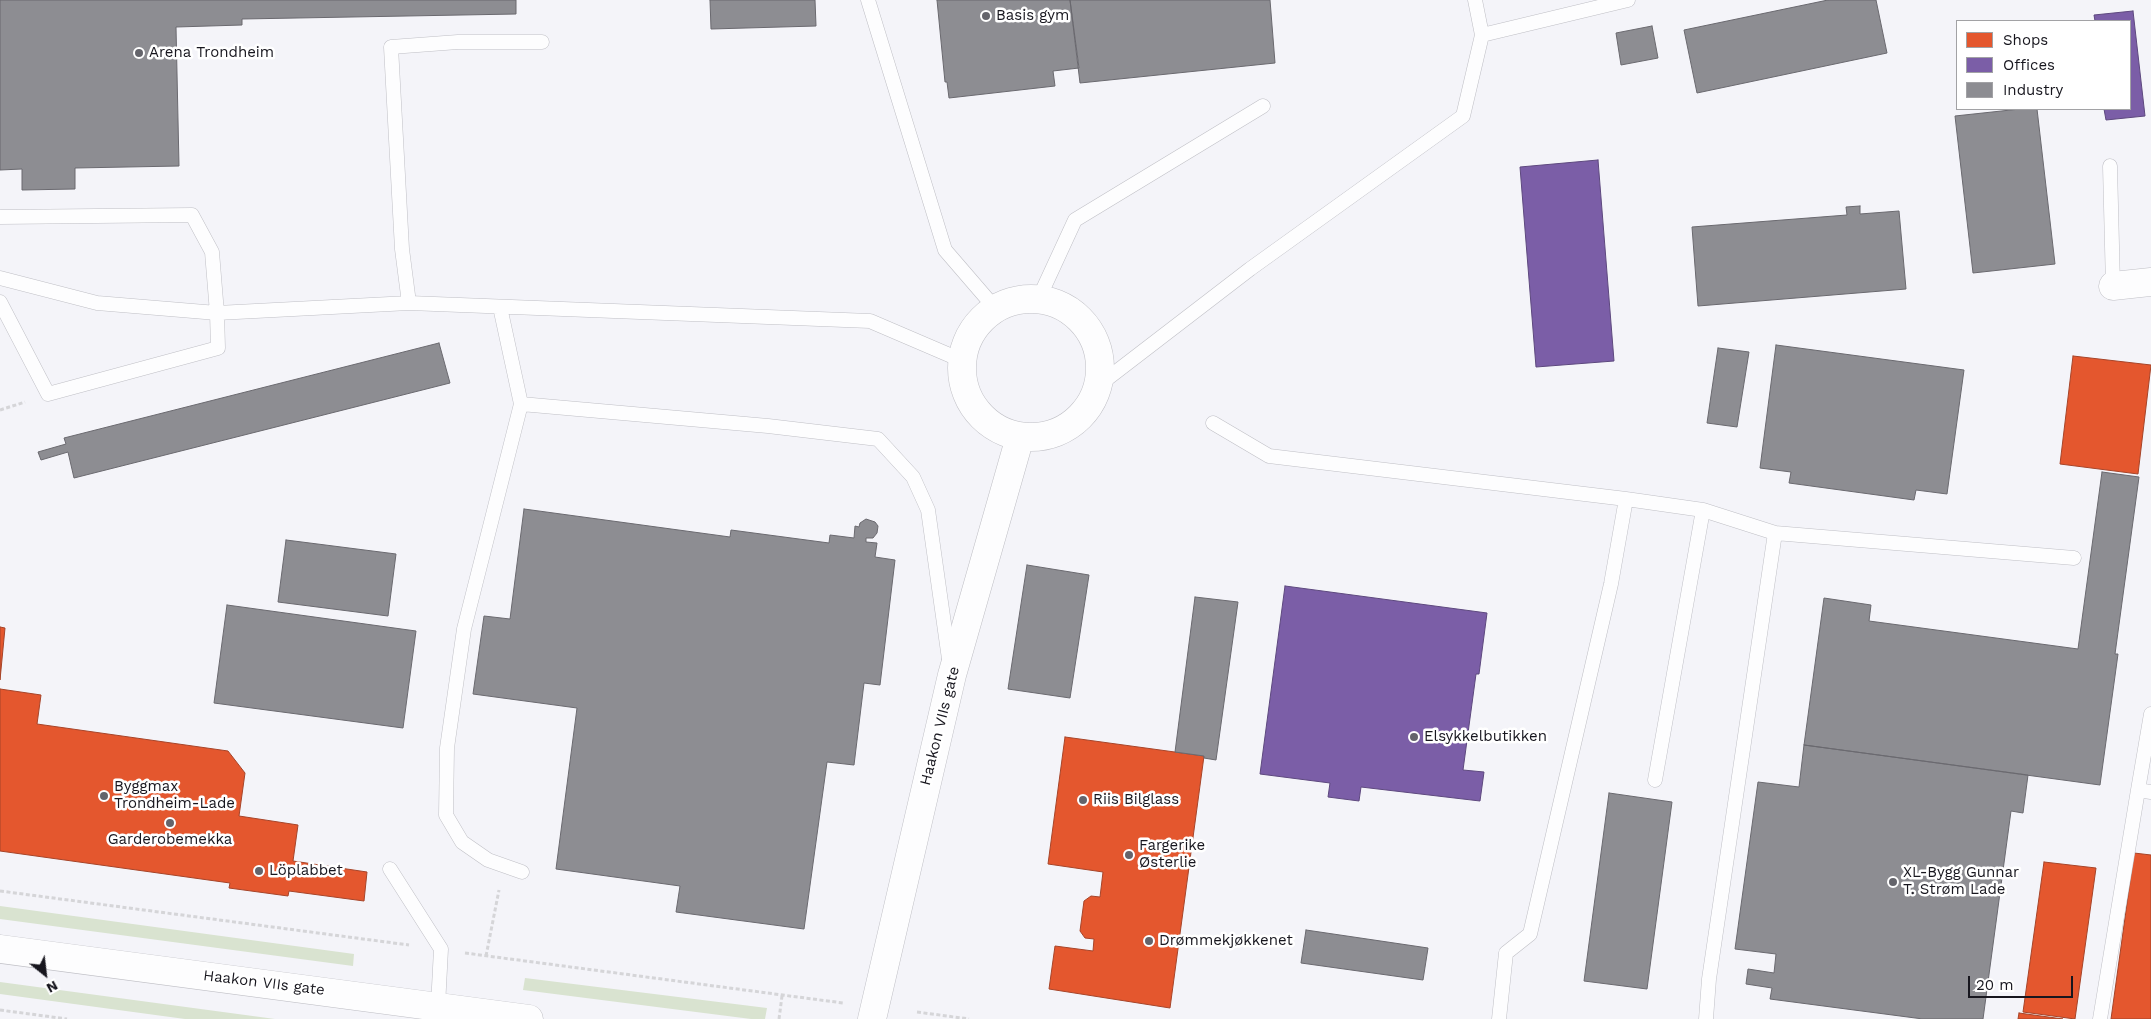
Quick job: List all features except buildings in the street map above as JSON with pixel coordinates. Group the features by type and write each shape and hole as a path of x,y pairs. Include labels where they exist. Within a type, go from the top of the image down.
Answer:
{"street":[{"path":"2113,286 2151,282"},
{"path":"1039,298 1062,305 1081,319 1094,338 1100,361 1099,385 1091,404 1077,420 1060,431 1041,437 1020,437 1000,430 982,418 969,401 962,381 961,360 967,339 979,322 995,308 1016,300 1039,298"},
{"name":"Haakon VIIs gate","path":"872,1019 952,675 1020,437"},
{"name":"Haakon VIIs gate","path":"0,949 529,1019"}],"lane":[{"path":"868,0 945,250 995,308"},
{"path":"1099,385 1250,269 1463,116 1482,35 1475,0"},
{"path":"1482,35 1628,0"},
{"path":"409,303 402,249 391,47 458,42 542,42"},
{"path":"1039,298 1075,220 1263,106"},
{"path":"2110,166 2113,286"},
{"path":"0,217 192,215 212,252 218,348 48,394 0,302"},
{"path":"0,278 97,303 217,313 409,303 870,321 961,360"},
{"path":"500,306 521,404 464,629 447,748 446,815 462,842 488,860 522,872"},
{"path":"521,404 768,426 878,439 913,477 928,510 952,675"},
{"path":"1213,423 1269,456 1703,510 1775,533 2074,558"},
{"path":"1498,1019 1506,953 1530,934 1610,584 1626,499"},
{"path":"1655,780 1703,510"},
{"path":"1706,1019 1710,970 1775,533"},
{"path":"2100,1019 2145,791 2151,714"},
{"path":"390,869 441,950 438,1006"}],"path":[{"path":"486,956 504,865"},
{"path":"779,1019 782,996"},
{"path":"0,1010 67,1019"},
{"path":"917,1012 969,1019"}],"green space":[{"path":"0,906 354,954 353,966 0,919"},
{"path":"525,978 767,1008 765,1019 751,1019 523,990"},
{"path":"0,982 275,1019 185,1019 0,994"}],"place":[{"name":"Basis gym","path":"986,16"},
{"name":"Arena Trondheim","path":"139,53"},
{"name":"Elsykkelbutikken","path":"1414,737"},
{"name":"Byggmax Trondheim-Lade","path":"104,796"},
{"name":"Riis Bilglass","path":"1083,800"},
{"name":"Garderobemekka","path":"170,823"},
{"name":"Fargerike Østerlie","path":"1129,855"},
{"name":"Löplabbet","path":"259,871"},
{"name":"XL-Bygg Gunnar T. Strøm Lade","path":"1893,882"},
{"name":"Drømmekjøkkenet","path":"1149,941"}]}
